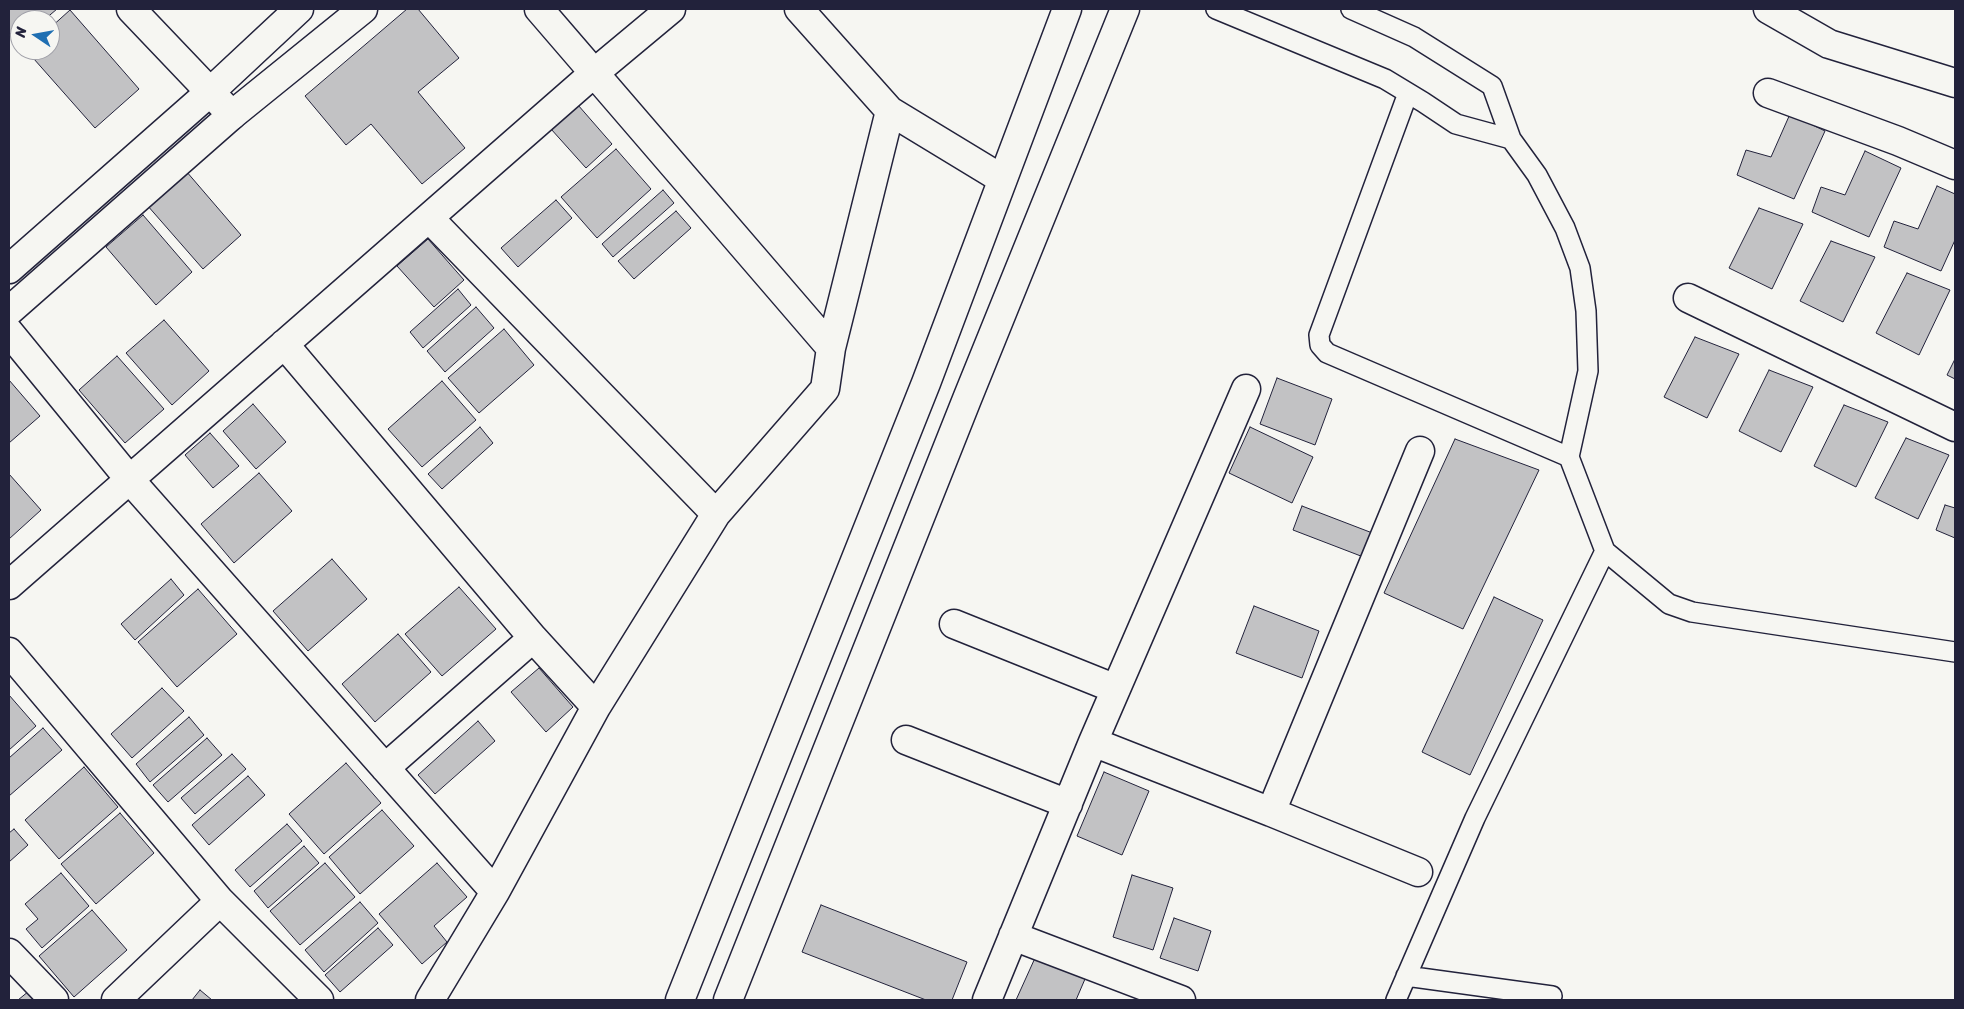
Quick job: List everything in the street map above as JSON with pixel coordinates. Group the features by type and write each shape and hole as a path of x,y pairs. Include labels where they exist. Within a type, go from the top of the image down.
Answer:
{"street":[{"path":"131,9 232,115"},
{"path":"9,269 210,92 298,9"},
{"path":"9,311 232,115 363,9"},
{"path":"538,9 831,348"},
{"path":"9,584 593,74 671,9"},
{"path":"799,9 890,111 1002,179"},
{"path":"680,1000 918,401 1067,9"},
{"path":"728,1000 963,409 1125,9"},
{"path":"1768,9 1829,44 1955,83"},
{"path":"1768,93 1898,141 1955,166"},
{"path":"430,1000 495,892 596,707 716,514 825,389 831,348 890,111"},
{"path":"429,218 716,514"},
{"path":"1688,298 1955,427"},
{"path":"9,332 130,480 495,892"},
{"path":"284,344 533,638 596,707"},
{"path":"987,1000 1093,742 1246,389"},
{"path":"1271,812 1420,451"},
{"path":"954,624 1116,689"},
{"path":"385,768 533,638"},
{"path":"9,652 220,901 318,1000"},
{"path":"906,740 1068,804"},
{"path":"1093,742 1418,872"},
{"path":"116,1000 220,901"},
{"path":"1013,936 1181,1000"},
{"path":"9,953 54,1000"}],"lane":[{"path":"1216,9 1385,79 1456,124 1511,139"},
{"path":"1351,9 1414,37 1492,86 1511,139 1537,175 1566,228 1580,268 1586,311 1588,371 1569,456 1605,551 1669,604 1692,612 1955,652"},
{"path":"1408,93 1331,301 1320,335 1320,345 1327,353 1569,456"},
{"path":"1396,1000 1475,818 1605,551"},
{"path":"1406,976 1552,996"}],"building":[{"path":"9,9 57,9 10,10 9,32"},
{"path":"407,9 418,9 459,58 418,92 465,148 422,184 371,124 346,145 305,96"},
{"path":"70,10 139,89 95,128 35,60 60,60 60,19"},
{"path":"578,105 612,144 586,168 551,129"},
{"path":"1790,114 1825,131 1794,199 1737,175 1746,150 1771,157"},
{"path":"616,149 651,189 597,238 561,197"},
{"path":"1865,151 1901,168 1869,237 1812,212 1821,187 1845,195"},
{"path":"186,171 241,235 203,269 147,205"},
{"path":"1937,186 1955,194 1955,240 1941,271 1884,247 1894,221 1918,229"},
{"path":"663,190 674,203 613,257 602,244"},
{"path":"556,200 572,218 518,267 501,248"},
{"path":"1759,208 1803,224 1772,289 1729,268"},
{"path":"676,211 691,228 634,279 618,261"},
{"path":"143,215 192,272 156,305 106,247"},
{"path":"428,239 464,280 434,307 397,266"},
{"path":"1831,241 1875,257 1843,322 1800,301"},
{"path":"1907,273 1950,290 1919,355 1876,333"},
{"path":"458,289 471,305 423,348 410,332"},
{"path":"476,307 494,328 445,372 427,351"},
{"path":"164,320 209,371 172,405 126,353"},
{"path":"504,329 534,365 479,413 448,378"},
{"path":"1695,337 1739,354 1707,418 1664,397"},
{"path":"117,356 164,409 125,443 79,390"},
{"path":"1955,359 1955,379 1947,375"},
{"path":"1769,370 1813,387 1781,452 1739,431"},
{"path":"1277,378 1332,399 1315,445 1260,424"},
{"path":"9,380 40,416 9,443"},
{"path":"442,381 476,420 422,467 388,429"},
{"path":"253,404 286,442 256,469 223,431"},
{"path":"1844,405 1888,422 1856,487 1814,466"},
{"path":"480,427 493,443 442,489 428,474"},
{"path":"1250,427 1313,457 1292,503 1229,473"},
{"path":"210,433 239,466 213,488 185,455"},
{"path":"1906,438 1949,455 1918,519 1875,498"},
{"path":"1455,439 1539,470 1463,629 1384,593"},
{"path":"259,473 292,511 234,563 201,524"},
{"path":"9,474 41,510 9,539"},
{"path":"1945,505 1955,508 1955,538 1936,530"},
{"path":"1302,506 1375,534 1366,558 1293,530"},
{"path":"332,559 367,599 308,651 273,611"},
{"path":"171,579 184,595 135,640 121,624"},
{"path":"459,587 496,629 442,676 405,634"},
{"path":"198,589 237,634 177,687 138,642"},
{"path":"1494,597 1543,620 1470,775 1422,752"},
{"path":"1254,606 1319,631 1302,678 1236,653"},
{"path":"398,634 431,672 375,722 342,684"},
{"path":"539,668 573,707 546,732 511,692"},
{"path":"162,688 184,711 132,758 111,734"},
{"path":"9,695 36,726 9,750"},
{"path":"189,717 204,735 150,782 136,764"},
{"path":"478,721 495,741 435,794 418,775"},
{"path":"43,728 62,750 9,796 9,758"},
{"path":"207,738 222,755 168,802 153,785"},
{"path":"232,754 246,769 195,814 181,798"},
{"path":"346,763 381,803 324,854 289,814"},
{"path":"84,767 118,807 59,859 25,820"},
{"path":"1104,772 1149,791 1122,855 1077,836"},
{"path":"248,776 265,795 209,845 192,825"},
{"path":"382,810 414,846 360,894 329,857"},
{"path":"120,813 154,853 96,904 61,864"},
{"path":"287,824 302,841 250,887 235,870"},
{"path":"14,829 28,845 9,862 9,833"},
{"path":"304,846 319,863 268,908 254,891"},
{"path":"325,863 355,897 300,945 270,911"},
{"path":"437,863 467,897 434,926 447,942 422,964 379,914"},
{"path":"61,873 89,906 42,948 26,929 38,919 25,904"},
{"path":"1132,875 1173,888 1153,950 1113,937"},
{"path":"360,902 378,923 324,972 305,950"},
{"path":"821,905 967,962 952,1000 926,1000 802,952"},
{"path":"92,910 127,950 74,997 39,956"},
{"path":"1174,918 1211,931 1198,971 1160,958"},
{"path":"378,928 393,945 340,992 325,975"},
{"path":"1035,958 1085,979 1076,1000 1016,1000"},
{"path":"200,990 212,1000 192,1000"},
{"path":"29,991 37,1000 18,1000"}]}
